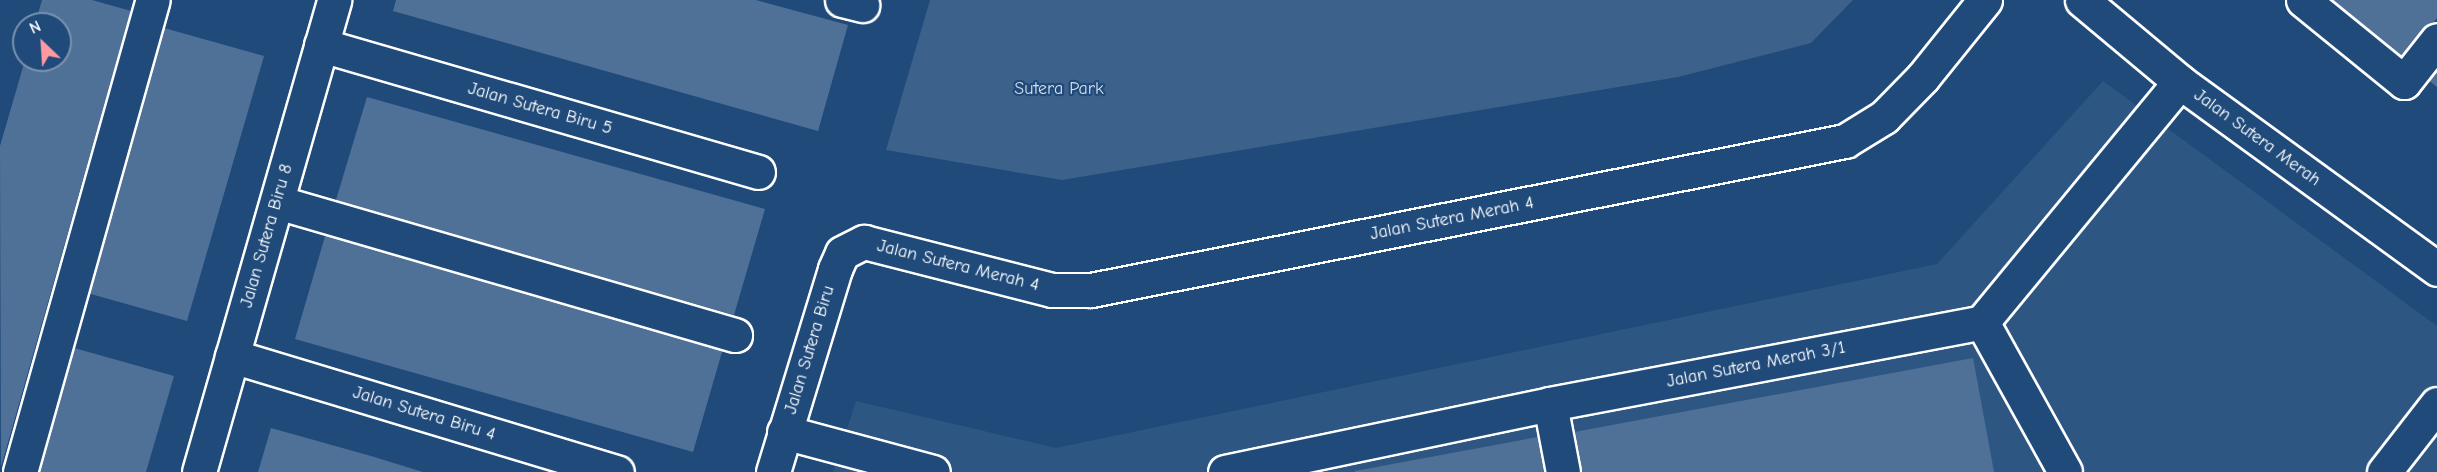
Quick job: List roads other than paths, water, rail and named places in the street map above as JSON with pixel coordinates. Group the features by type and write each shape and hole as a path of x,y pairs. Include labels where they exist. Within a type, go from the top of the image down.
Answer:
{"street":[{"path":"20,472 153,0"},
{"name":"Jalan Sutera Biru 8","path":"199,472 334,0"},
{"name":"Jalan Sutera Merah 4","path":"864,242 1052,290 1091,290 1845,141 1884,117 1923,77 1985,0"},
{"name":"Jalan Sutera Merah","path":"2082,0 2180,82 2437,269"},
{"path":"2304,0 2404,82 2437,40"},
{"name":"Jalan Sutera Biru 5","path":"321,45 758,172"},
{"path":"2065,472 1982,322 2180,82"},
{"path":"277,201 735,334"},
{"name":"Jalan Sutera Biru","path":"773,472 835,269 842,253 864,242"},
{"name":"Jalan Sutera Merah 3/1","path":"1225,472 1550,404 1982,322"},
{"name":"Jalan Sutera Biru 4","path":"232,356 617,472"},
{"path":"1550,404 1563,472"},
{"path":"2384,472 2437,404"},
{"path":"784,432 933,472"}],"park label":[{"name":"Sutera Park","path":"1059,89"}]}
